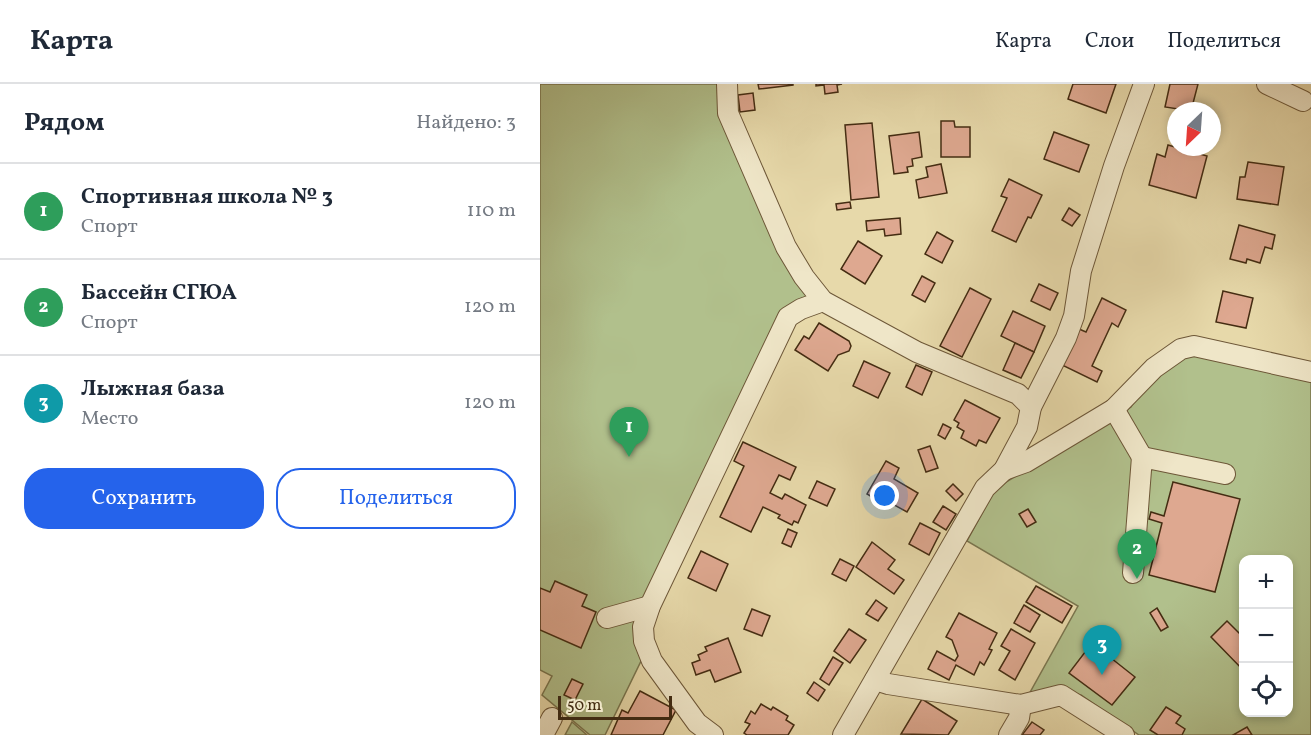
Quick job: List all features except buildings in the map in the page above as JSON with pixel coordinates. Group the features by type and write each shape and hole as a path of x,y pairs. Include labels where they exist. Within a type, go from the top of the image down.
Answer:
{"street":[{"path":"727,84 728,113 786,247 804,277 823,301 917,351 1018,394 1031,407"},
{"path":"843,735 985,488 1004,470 1027,427 1031,407 1066,338 1074,316 1081,271 1114,166 1144,84"},
{"path":"1267,84 1303,101"},
{"path":"713,735 697,723 652,661 644,641 643,627 650,606 788,317 801,309 823,301"},
{"path":"1004,470 1026,462 1114,409 1154,368 1181,349 1194,346 1311,372"},
{"path":"1114,409 1142,457 1133,573"},
{"path":"1142,457 1225,474"},
{"path":"607,618 650,606"},
{"path":"875,680 1021,705 1061,695 1124,735"},
{"path":"1009,735 1019,718 1021,705"}],"green space":[{"path":"540,84 722,84 721,96 819,293 804,304 640,615 642,659 605,735 590,735 542,695 552,676 540,670"},
{"path":"1195,352 1311,376 1311,735 1139,735 1081,695 1057,690 1028,696 1078,606 967,541 992,495 1006,482 1131,407 1143,389 1167,369"},
{"path":"572,722 587,735 565,735"}],"place":[{"name":"Спортивная школа № 3","path":"629,457"},
{"name":"Бассейн СГЮА","path":"1137,579"},
{"name":"Лыжная база","path":"1102,675"}]}
